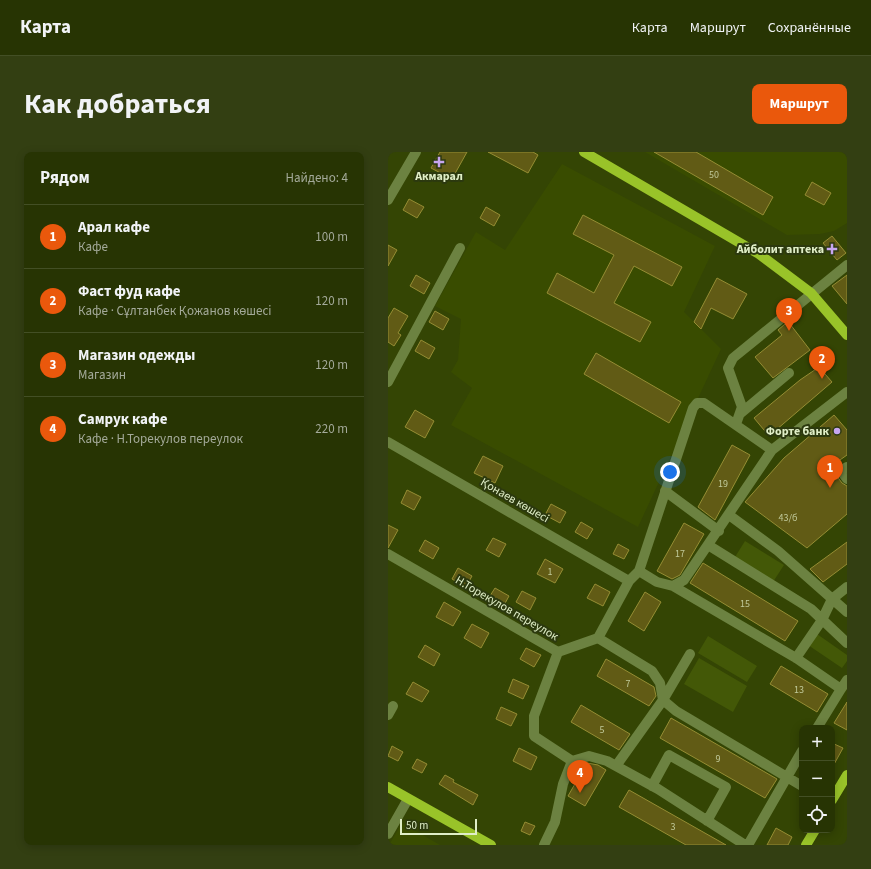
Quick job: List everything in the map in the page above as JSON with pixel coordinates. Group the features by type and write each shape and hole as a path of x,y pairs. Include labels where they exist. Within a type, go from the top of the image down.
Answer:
{"main road":[{"path":"584,152 759,254 811,293 847,335"},
{"path":"834,797 847,775"},
{"path":"388,787 491,845"},
{"path":"806,845 813,833"}],"street":[{"path":"388,200 416,152"},
{"path":"388,382 460,248"},
{"path":"736,424 742,408 728,368 733,358 847,265"},
{"path":"741,413 789,373"},
{"path":"673,586 684,580 772,450 847,392"},
{"path":"558,652 598,638 629,581 639,571 693,408 698,404 704,403 772,450"},
{"name":"Қонаев көшесі","path":"388,442 629,581"},
{"path":"847,467 841,471 847,479"},
{"path":"665,491 718,531"},
{"path":"729,515 778,551 847,612"},
{"path":"708,545 811,609 847,643"},
{"name":"Н.Торекулов переулок","path":"388,554 558,652 534,716 534,736 572,761"},
{"path":"639,571 657,582 673,586 796,658 841,689"},
{"path":"796,658 822,620 832,599 847,587"},
{"path":"598,638 652,671 660,683 664,700 676,711 799,784"},
{"path":"616,766 664,700 690,654"},
{"path":"819,725 847,680"},
{"path":"652,786 669,755 726,787 707,821"},
{"path":"544,845 555,822 563,784 572,761 589,756 607,761 652,786 745,845"},
{"path":"748,845 799,756"},
{"path":"388,834 408,799"}],"shaded area":[{"path":"645,152 847,152 847,223 834,231 820,234 787,235"},
{"path":"562,164 715,246 684,312 721,349 638,527 451,425 472,388 451,372 458,360 461,319 435,306 476,232 505,250"},
{"path":"745,541 784,565 773,582 735,557"},
{"path":"817,634 847,655 847,661 842,668 808,645"},
{"path":"708,636 757,666 747,682 698,653"},
{"path":"699,658 747,686 733,712 684,684"},
{"path":"402,823 440,845 389,845"}],"building":[{"path":"440,152 467,152 452,179 431,168"},
{"path":"488,152 533,152 538,155 528,173"},
{"path":"654,152 696,152 773,197 763,215"},
{"path":"812,182 831,193 824,205 805,195"},
{"path":"409,199 424,207 417,218 403,210"},
{"path":"486,207 500,215 494,226 480,218"},
{"path":"583,215 682,267 672,286 634,266 614,303 651,322 640,342 547,293 557,273 594,293 614,255 573,234"},
{"path":"832,236 846,253 837,260 823,243"},
{"path":"388,245 397,250 388,266"},
{"path":"416,275 430,283 424,294 410,286"},
{"path":"847,275 847,304 832,286"},
{"path":"717,278 747,294 733,319 711,308 701,329 694,322"},
{"path":"394,308 408,316 398,333 401,335 394,346 388,342 388,318"},
{"path":"435,311 449,319 443,330 429,322"},
{"path":"785,324 787,326 790,324 810,350 773,378 755,357 782,335 778,330"},
{"path":"421,340 435,348 429,359 415,351"},
{"path":"596,353 681,402 669,423 584,374"},
{"path":"819,367 832,382 769,436 754,418 800,380"},
{"path":"415,410 434,421 425,438 405,427"},
{"path":"834,415 847,430 847,455 830,467 842,483 847,486 847,514 807,548 745,502 784,458"},
{"path":"732,445 750,455 715,520 698,507"},
{"path":"483,456 503,466 495,483 474,473"},
{"path":"407,490 421,497 414,510 401,503"},
{"path":"551,504 566,512 560,523 545,515"},
{"path":"581,522 593,529 587,539 575,532"},
{"path":"684,523 704,534 680,575 672,579 657,571"},
{"path":"388,525 398,530 388,548"},
{"path":"493,538 506,544 499,557 486,550"},
{"path":"425,540 439,548 433,559 419,551"},
{"path":"847,542 847,564 823,582 810,569"},
{"path":"618,544 629,550 624,559 613,554"},
{"path":"545,559 563,569 555,583 537,574"},
{"path":"703,563 798,621 785,641 690,583"},
{"path":"458,568 472,576 466,587 452,579"},
{"path":"595,584 610,592 603,606 587,598"},
{"path":"495,588 509,596 503,607 488,599"},
{"path":"522,591 536,598 530,610 516,602"},
{"path":"645,592 661,602 644,631 628,621"},
{"path":"444,602 461,612 453,626 436,617"},
{"path":"472,624 489,633 481,648 464,638"},
{"path":"425,645 440,654 434,666 418,657"},
{"path":"526,648 541,655 534,667 520,659"},
{"path":"606,659 654,687 656,696 649,706 597,676"},
{"path":"781,666 828,694 817,712 770,684"},
{"path":"513,679 529,686 523,699 508,692"},
{"path":"413,682 429,691 422,702 406,694"},
{"path":"847,702 847,730 834,723"},
{"path":"581,705 630,734 619,750 571,722"},
{"path":"501,707 517,714 511,726 496,719"},
{"path":"671,718 777,779 765,798 660,738"},
{"path":"835,744 843,748 835,763"},
{"path":"392,746 403,752 398,761 388,756"},
{"path":"519,748 537,757 531,770 513,761"},
{"path":"417,759 427,764 422,773 412,768"},
{"path":"587,763 598,765 606,770 585,806 568,796"},
{"path":"445,775 454,780 453,782 478,795 473,805 439,784"},
{"path":"629,790 726,845 686,845 619,807"},
{"path":"525,822 535,826 530,835 521,831"},
{"path":"776,828 792,837 788,845 767,845"}],"place":[{"name":"Акмарал","path":"439,162"},
{"name":"Айболит аптека","path":"832,249"},
{"name":"Магазин одежды","path":"789,331"},
{"name":"Фаст фуд кафе","path":"822,379"},
{"name":"Форте банк","path":"837,431"},
{"name":"Арал кафе","path":"830,488"},
{"name":"Самрук кафе","path":"580,793"}]}
